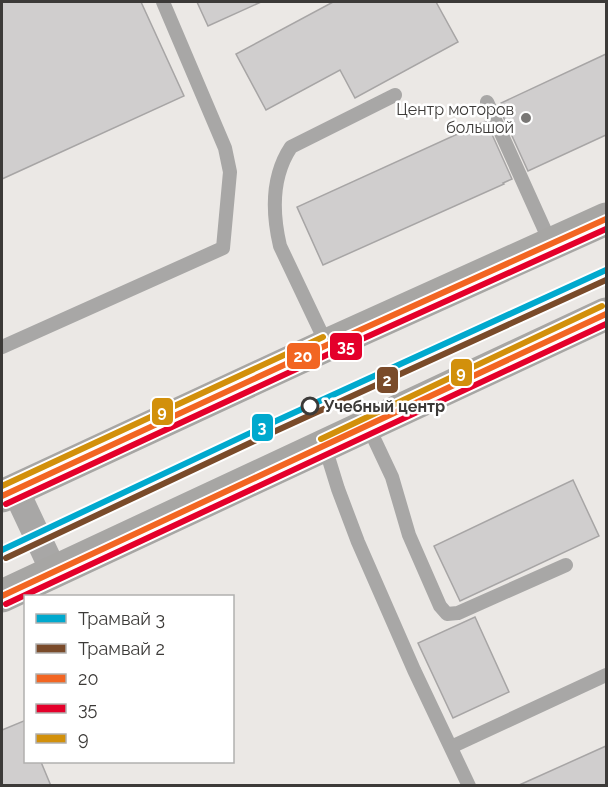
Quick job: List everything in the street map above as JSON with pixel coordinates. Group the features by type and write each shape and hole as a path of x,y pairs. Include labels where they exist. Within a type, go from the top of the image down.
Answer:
{"main road":[{"path":"6,489 606,219"},
{"path":"2,596 606,314"}],"street":[{"path":"6,489 54,572"}],"lane":[{"path":"2,347 223,248 230,172 225,148 163,2"},
{"path":"327,345 280,246 274,200 278,172 291,147 395,95"},
{"path":"487,102 551,244"},
{"path":"368,426 392,477 409,535 440,606 447,614 458,613 566,565"},
{"path":"325,447 358,542 414,670 469,786"},
{"path":"451,747 606,675"}],"building":[{"path":"2,2 141,2 184,96 2,179"},
{"path":"197,2 261,2 208,26"},
{"path":"333,2 436,2 458,42 355,98 340,70 266,110 236,54"},
{"path":"606,54 606,135 528,171 502,114 505,112 501,103"},
{"path":"486,121 512,179 323,265 297,207"},
{"path":"573,480 599,536 460,601 434,546"},
{"path":"475,617 509,692 453,718 418,643"},
{"path":"24,721 24,763 41,763 51,786 2,786 2,730"},
{"path":"606,746 606,786 517,786"}],"tram line":[{"name":"3","path":"2,550 265,426 606,270"},
{"name":"2","path":"6,558 269,434 606,280"}],"transit line":[{"name":"20","path":"2,496 606,219"},
{"name":"35","path":"6,504 331,353 606,229"},
{"name":"9","path":"321,439 602,306"},
{"name":"20","path":"2,596 606,314"},
{"name":"35","path":"25,595 606,324"},
{"name":"9","path":"2,486 323,337"},
{"name":"35","path":"6,604 24,596"}],"place":[{"name":"Центр моторов большой","path":"526,118"},
{"name":"Учебный центр","path":"310,406"}]}
